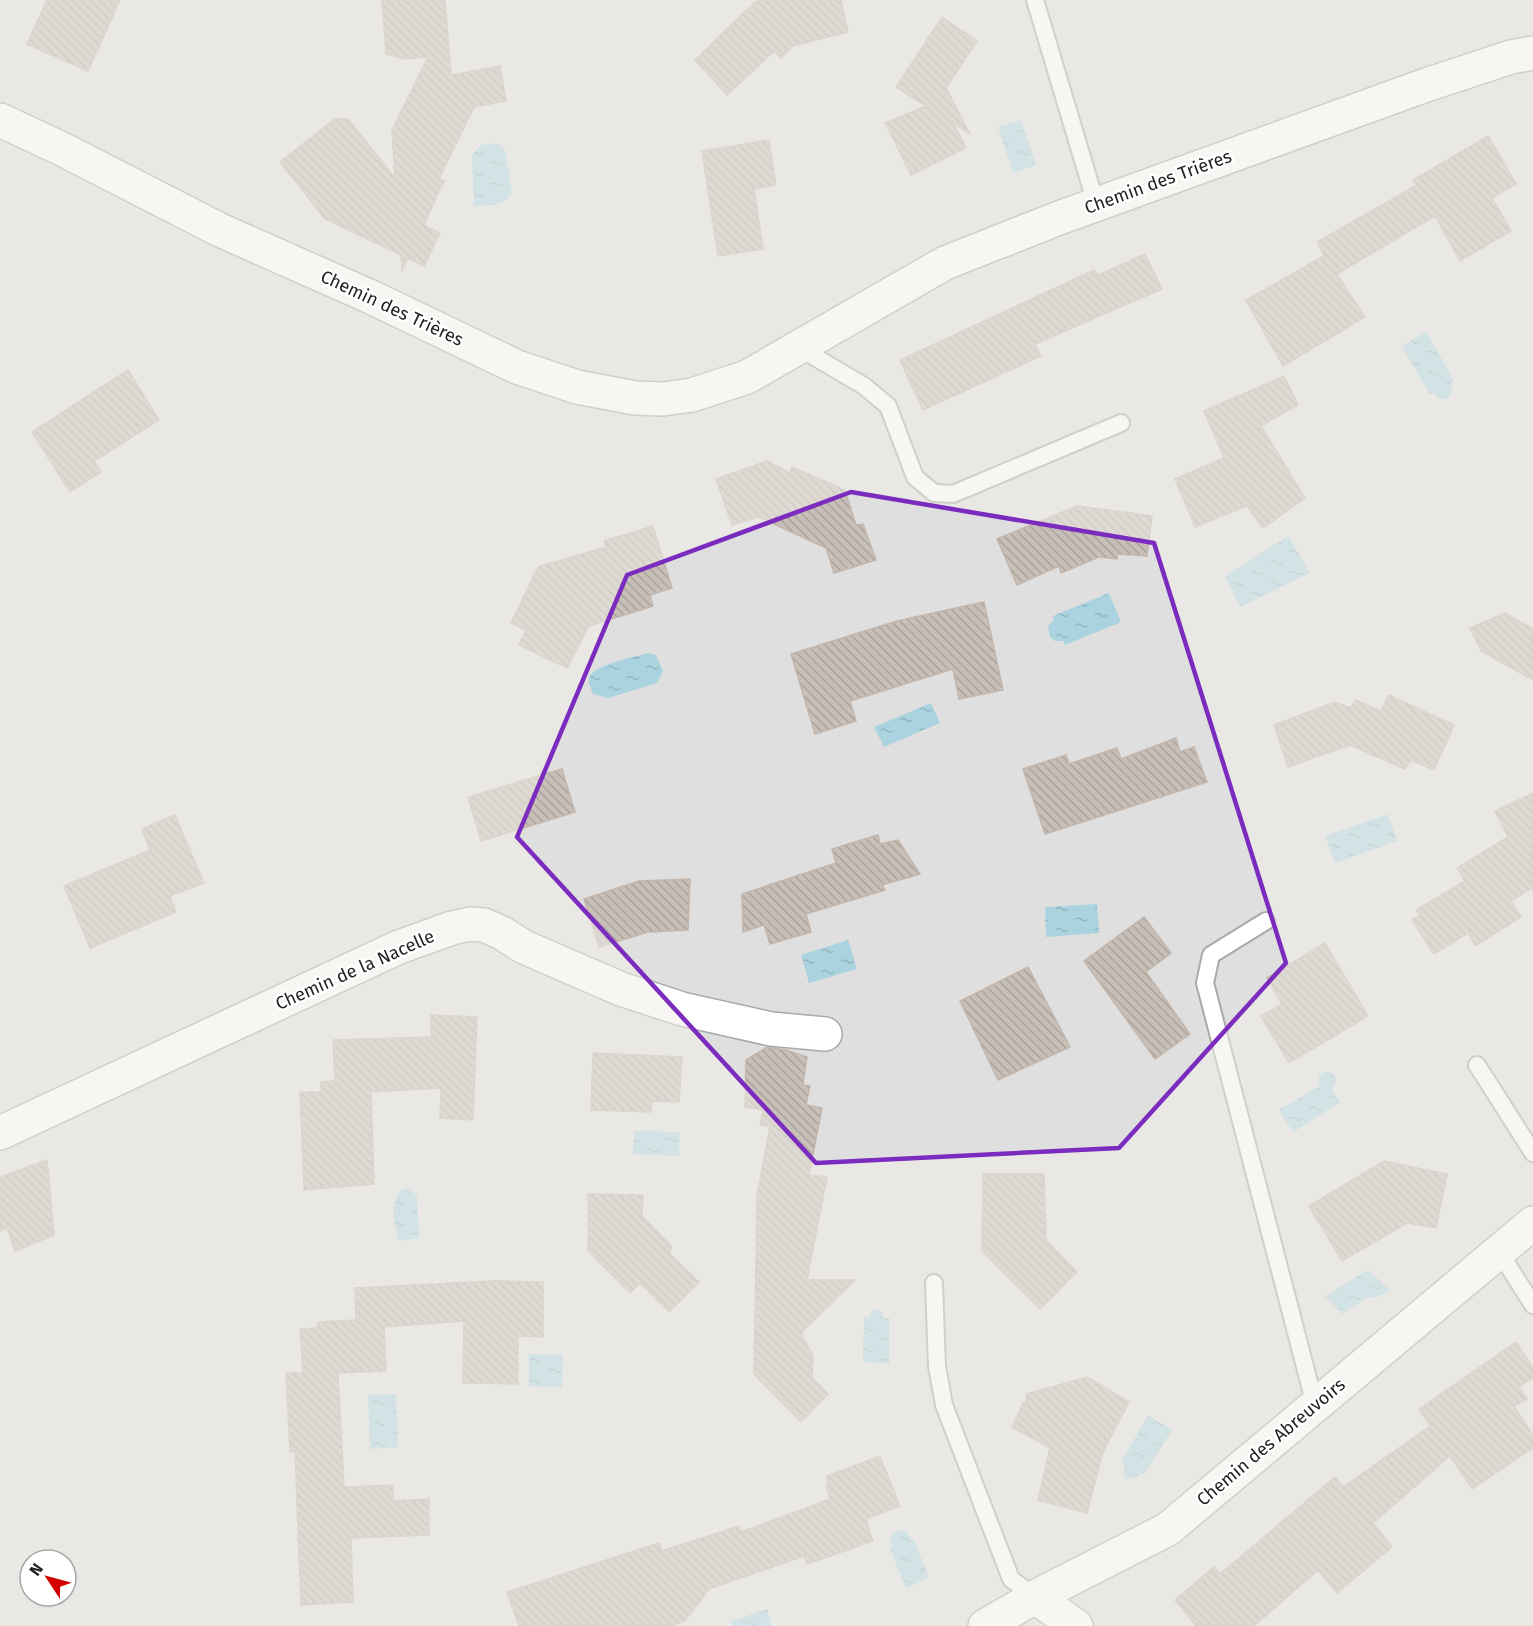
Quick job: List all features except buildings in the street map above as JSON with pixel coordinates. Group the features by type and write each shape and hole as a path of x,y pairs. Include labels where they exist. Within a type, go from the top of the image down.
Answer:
{"street":[{"name":"Chemin des Trières","path":"0,120 220,230 371,297 518,367 577,387 635,398 663,399 692,395 747,376 945,264 1096,204 1426,85 1533,52"},
{"name":"Chemin de la Nacelle","path":"0,1133 399,947 470,924 484,925 524,947 621,989 682,1009 771,1029 825,1034"},
{"name":"Chemin des Abreuvoirs","path":"985,1626 1035,1596 1168,1529 1533,1223"},
{"path":"1035,1596 1076,1626"}],"lane":[{"path":"1035,0 1096,204"},
{"path":"798,347 864,386 888,406 915,477 934,493 953,494 1121,423"},
{"path":"1266,921 1211,955 1205,983 1315,1405"},
{"path":"1478,1065 1533,1153"},
{"path":"1498,1250 1533,1305"},
{"path":"934,1283 937,1366 944,1405 1011,1578 1035,1596"}],"highlighted area":[{"path":"851,492 1154,543 1286,963 1119,1148 816,1163 517,837 627,575"}],"shaded area":[{"path":"0,0 1533,0 1533,1626 0,1626"}],"water":[{"path":"1021,120 1036,165 1013,173 998,127"},
{"path":"496,143 505,149 512,192 500,203 474,206 472,155 481,145"},
{"path":"1426,331 1454,381 1451,383 1453,391 1448,398 1440,399 1434,393 1430,395 1402,346"},
{"path":"1288,536 1310,573 1240,607 1225,576"},
{"path":"1109,593 1121,622 1065,645 1063,641 1055,641 1050,637 1048,626 1054,620 1053,616"},
{"path":"648,653 656,655 663,671 657,683 608,698 593,694 589,680 594,672 608,665"},
{"path":"931,703 940,723 884,747 874,727"},
{"path":"1388,814 1397,841 1335,863 1325,836"},
{"path":"1097,904 1099,933 1046,937 1045,907"},
{"path":"848,940 857,969 809,983 801,955"},
{"path":"1327,1071 1334,1074 1336,1081 1332,1089 1340,1103 1293,1132 1279,1110 1319,1086 1319,1076"},
{"path":"634,1131 680,1132 679,1156 633,1154"},
{"path":"408,1188 417,1196 419,1238 399,1241 394,1221 395,1202 401,1190"},
{"path":"1368,1270 1390,1290 1379,1297 1367,1298 1342,1314 1325,1296"},
{"path":"878,1309 884,1318 889,1318 889,1363 863,1362 864,1317 869,1317 871,1312"},
{"path":"529,1354 563,1355 562,1387 529,1386"},
{"path":"396,1394 398,1447 370,1449 368,1395"},
{"path":"1148,1415 1172,1430 1144,1475 1140,1473 1137,1477 1125,1479 1123,1472 1125,1464 1121,1462"},
{"path":"900,1530 906,1531 911,1540 914,1540 929,1578 906,1588 890,1549 893,1547 890,1540 892,1534"},
{"path":"767,1609 772,1626 732,1626 731,1621"}]}
